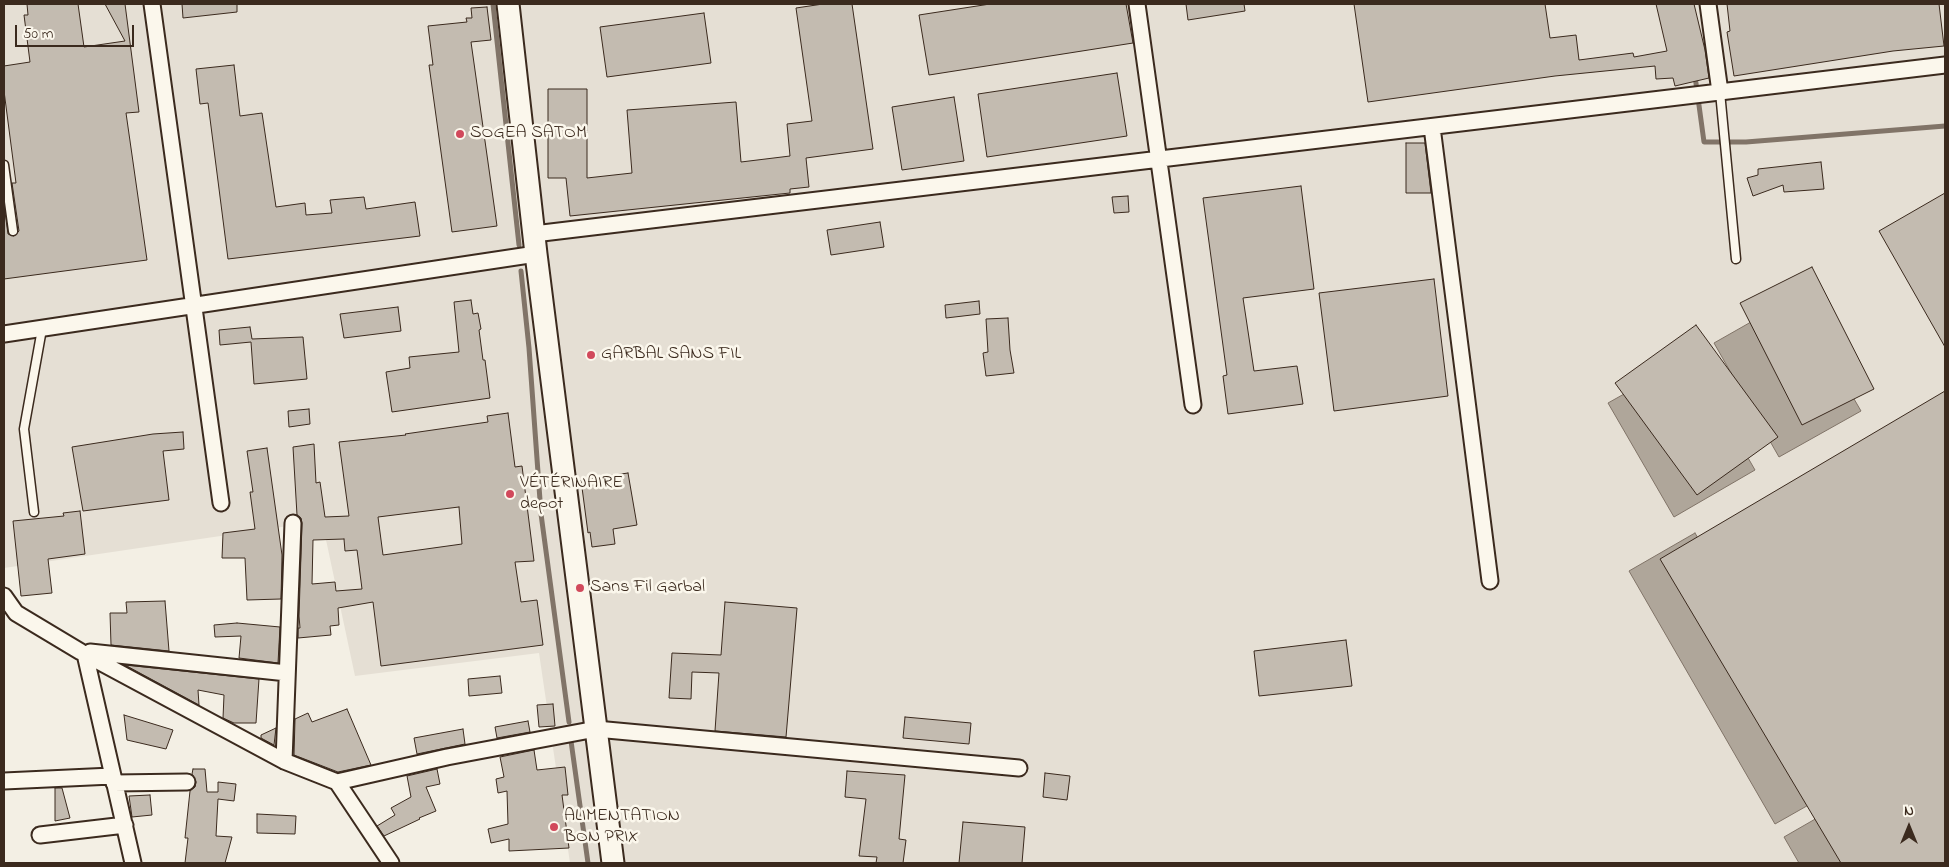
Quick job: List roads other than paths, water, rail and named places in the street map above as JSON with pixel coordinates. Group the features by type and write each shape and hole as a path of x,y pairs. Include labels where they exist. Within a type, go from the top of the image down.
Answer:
{"street":[{"path":"152,4 221,503"},
{"path":"508,4 535,244 613,863"},
{"path":"1137,4 1193,405"},
{"path":"1708,4 1720,92"},
{"path":"4,334 193,306 535,244 1159,160 1945,66"},
{"path":"1432,127 1490,581"},
{"path":"284,761 293,523"},
{"path":"4,596 16,614 83,653 284,761 337,782 447,757 596,729 1019,768"},
{"path":"83,653 288,673"},
{"path":"83,653 133,863"},
{"path":"4,781 113,779 187,782"},
{"path":"337,782 391,863"},
{"path":"40,835 125,824"}],"lane":[{"path":"1720,92 1736,259"},
{"path":"4,165 13,230"},
{"path":"34,512 24,429 42,329"}],"waterway":[{"path":"493,4 519,245"},
{"path":"1695,76 1704,142 1746,142 1945,126"},
{"path":"521,271 529,348 541,514 569,722"},
{"path":"571,741 588,863"}],"place":[{"name":"SOGEA SATOM","path":"460,134"},
{"name":"GARBAL SANS FIL","path":"591,355"},
{"name":"VÉTÉRINAIRE depot","path":"510,494"},
{"name":"Sans Fil Garbal","path":"580,588"},
{"name":"ALIMENTATION BON PRIX","path":"554,827"}]}
